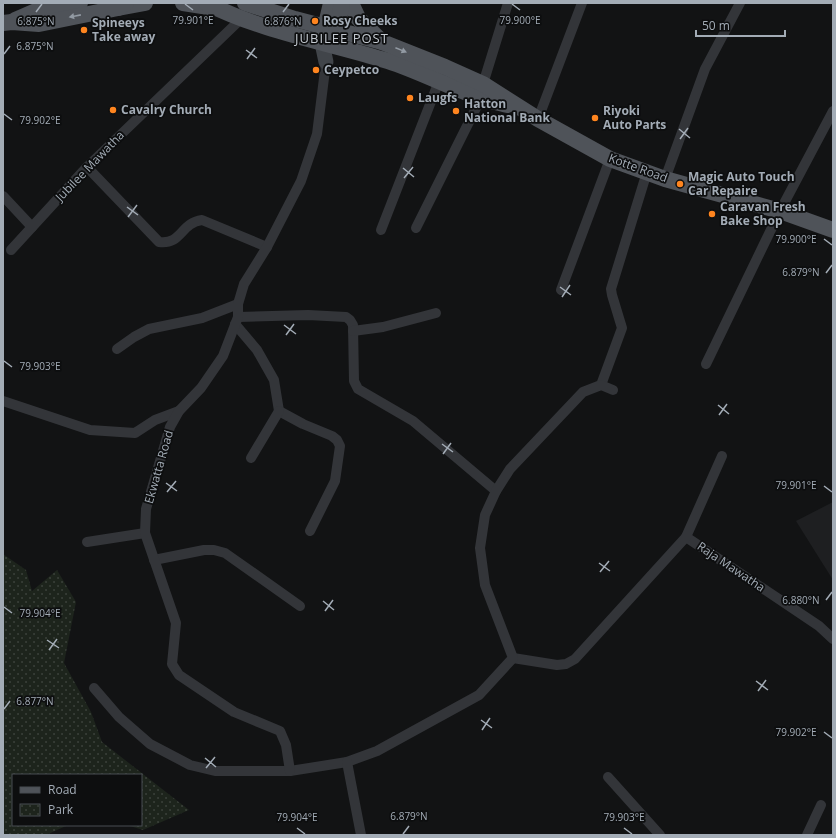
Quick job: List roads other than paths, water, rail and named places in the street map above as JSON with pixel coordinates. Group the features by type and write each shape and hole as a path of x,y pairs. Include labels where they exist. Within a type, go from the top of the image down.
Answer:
{"main road":[{"path":"7,22 38,10 80,3"},
{"path":"7,22 39,24 122,5 146,3"},
{"path":"183,3 211,5 241,19 293,36 330,37"},
{"path":"245,3 330,37"},
{"path":"326,62 330,37 331,3"},
{"path":"330,37 342,3"},
{"path":"351,3 358,18 382,42"},
{"name":"Kotte Road","path":"330,37 382,42 482,91 521,108 610,159 665,179 780,212 833,230"},
{"name":"Kotte Road","path":"330,37 439,81 482,91"}],"street":[{"path":"416,228 482,91 508,3"},
{"path":"538,119 582,3"},
{"path":"665,179 705,69 740,3"},
{"name":"Jubilee Mawatha","path":"11,250 87,167 241,19"},
{"name":"Ekwatta Road","path":"290,771 286,746 280,731 234,712 179,675 172,664 176,623 145,533 146,509 170,427 179,411 201,388 223,356 237,321 238,304 244,284 267,247 301,181 317,134 326,62"},
{"path":"381,230 439,81"},
{"path":"706,364 780,212 833,111"},
{"path":"561,290 610,159"},
{"path":"87,167 159,242 167,243 174,239 189,224 202,220 267,247"},
{"path":"601,385 622,328 611,290 647,172"},
{"path":"3,196 32,227"},
{"path":"117,349 149,329 202,318 238,304"},
{"path":"353,330 394,325 436,313"},
{"path":"251,458 279,412 274,380 257,350 237,321 308,315 346,318 352,322 354,381 358,389 413,421 496,491"},
{"path":"513,658 484,585 480,548 485,515 496,491 510,469 584,392 601,385 613,390"},
{"path":"3,401 90,430 135,433 155,420 179,411"},
{"path":"279,412 302,424 332,436 337,440 340,446 336,481 310,531"},
{"path":"513,658 557,665 566,664 575,659 686,537 722,456"},
{"path":"87,542 145,533"},
{"name":"Raja Mawatha","path":"686,537 819,626 833,639"},
{"path":"154,560 204,550 214,550 225,553 300,606"},
{"path":"94,688 119,717 150,744 190,764 215,771 290,771 347,762 377,751 479,695 513,658"},
{"path":"347,762 361,835"},
{"path":"608,777 660,835"},
{"path":"808,835 821,805"}],"place":[{"name":"Rosy Cheeks","path":"315,21"},
{"name":"Spineeys Take away","path":"84,30"},
{"name":"Ceypetco","path":"316,70"},
{"name":"Laugfs","path":"410,98"},
{"name":"Cavalry Church","path":"113,110"},
{"name":"Hatton National Bank","path":"456,111"},
{"name":"Riyoki Auto Parts","path":"595,118"},
{"name":"Magic Auto Touch Car Repaire","path":"680,184"},
{"name":"Caravan Fresh Bake Shop","path":"712,214"}],"district":[{"name":"JUBILEE POST","path":"342,38"}]}
